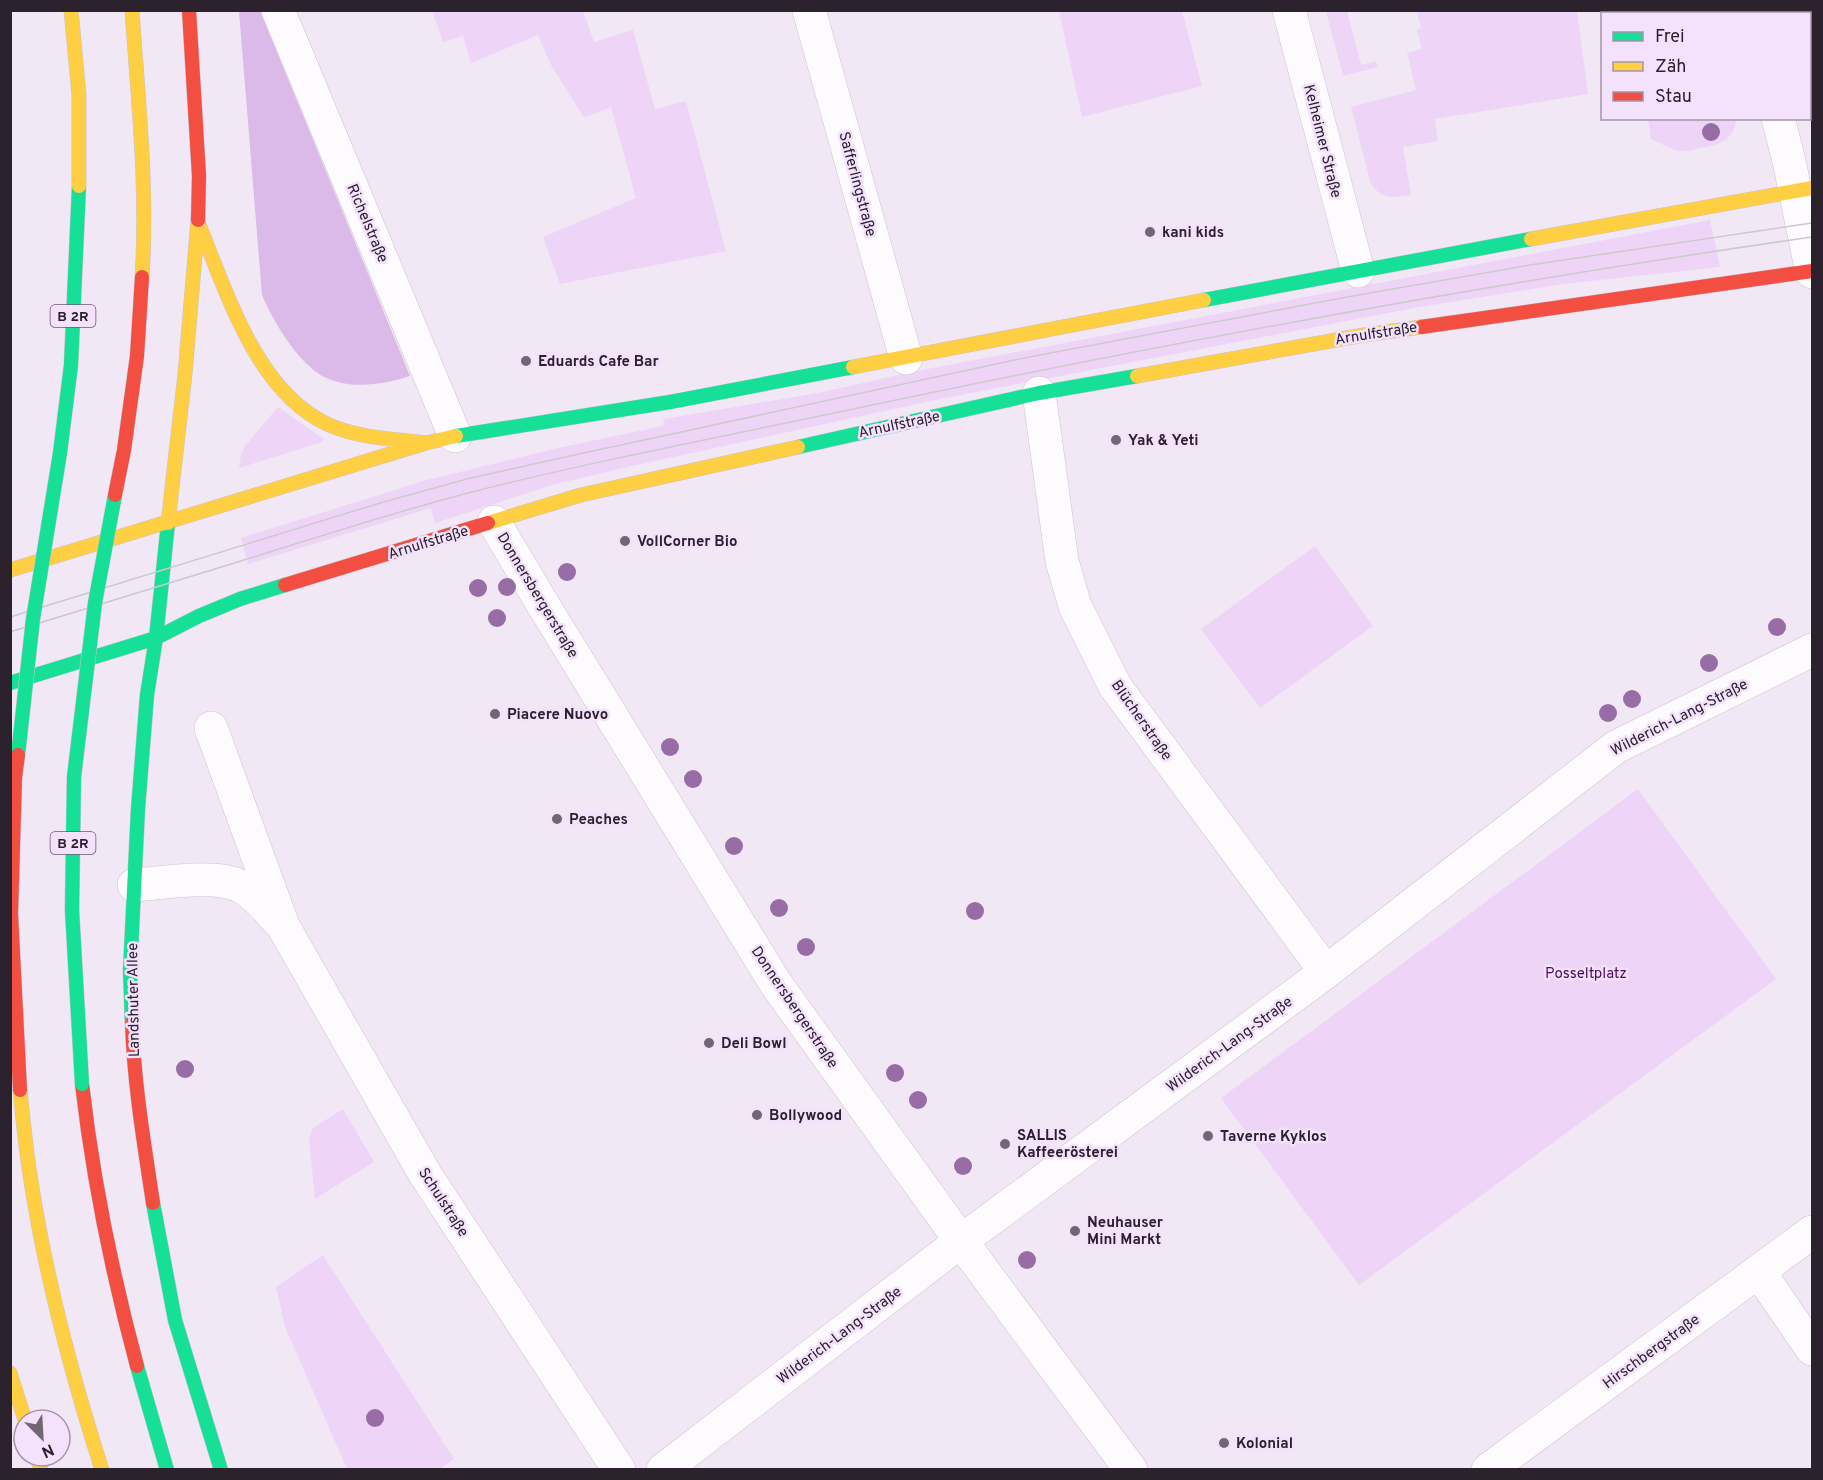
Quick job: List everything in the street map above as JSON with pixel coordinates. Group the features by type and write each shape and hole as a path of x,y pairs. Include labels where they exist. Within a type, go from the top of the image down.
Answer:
{"main road":[{"name":"B 2R","path":"71,10 79,95 80,162 70,365 60,453 33,619 15,777 11,914 20,1090 33,1194 56,1309 102,1470"},
{"name":"B 2R","path":"132,10 142,160 144,245 137,356 124,450 96,603 74,777 72,910 82,1084 95,1186 118,1299 168,1470"},
{"name":"Landshuter Allee","path":"189,10 199,176 198,222 185,374 156,638 147,695 138,809 130,971 133,1051 159,1246 175,1320 221,1470"},
{"path":"10,570 441,439 670,402 1804,189"},
{"path":"198,222 243,328 260,361 294,402 307,413 326,423 353,433 441,439"},
{"name":"Arnulfstraße","path":"10,683 156,638 199,616 240,599 599,490 1039,393 1364,335 1812,271"},
{"path":"10,1373 21,1408"}],"street":[{"name":"Richelstraße","path":"278,10 441,439"},
{"name":"Safferlingstraße","path":"809,10 906,358"},
{"name":"Kelheimer Straße","path":"1289,10 1358,271"},
{"path":"1779,120 1804,189 1812,271"},
{"name":"Blücherstraße","path":"1039,393 1062,561 1075,606 1096,649 1116,686 1326,972"},
{"name":"Donnersbergerstraße","path":"494,522 776,984 961,1241 1131,1470"},
{"name":"Wilderich-Lang-Straße","path":"663,1470 961,1241 1326,972 1616,747 1812,650"},
{"name":"Schulstraße","path":"211,728 283,926 424,1174 619,1470"},
{"name":"Schulstraße","path":"134,885 216,880 242,887 262,903 283,926"},
{"name":"Hirschbergstraße","path":"1488,1470 1812,1232"},
{"path":"1758,1272 1812,1349"}],"green space":[{"path":"432,11 583,11 594,42 633,30 655,109 686,101 726,251 560,284 543,237 636,198 611,107 584,118 551,65 538,35 471,63 463,36 443,42"},
{"path":"1059,11 1182,11 1202,86 1082,117"},
{"path":"1326,11 1347,11 1361,65 1376,61 1378,67 1343,76"},
{"path":"1417,11 1577,11 1588,94 1435,119 1438,141 1403,147 1411,195 1392,197 1382,195 1370,181 1351,107 1416,90 1407,53 1422,49 1417,30 1421,28"},
{"path":"1648,120 1736,120 1733,132 1729,137 1708,147 1678,151 1651,139"},
{"path":"1710,220 1720,267 1563,284 1419,307 935,400 552,485 435,523 431,508 248,564 241,538 427,480 558,448 663,426 664,419 818,393 912,372"},
{"path":"278,407 324,439 322,442 239,468 245,446"},
{"path":"1315,546 1373,626 1260,708 1201,629"},
{"name":"Posseltplatz","path":"1638,789 1776,979 1359,1285 1221,1098"},
{"path":"343,1109 374,1162 315,1199 309,1139 313,1128"},
{"path":"323,1255 454,1459 440,1469 347,1469 285,1327 276,1287"}],"shaded area":[{"path":"239,11 260,11 410,376 364,385 341,383 319,374 293,349 262,295"}],"tram line":[{"path":"10,617 380,503 467,479 556,459 1024,358 1347,297 1530,265 1812,223"},
{"path":"10,632 414,508 519,480 614,459 972,384 1212,337 1451,294 1812,237"}],"traffic: fast":[{"path":"18,755 33,619 60,453 71,365 79,186"},
{"path":"1204,300 1531,239"},
{"path":"456,436 670,402 853,367"},
{"path":"798,447 1039,393 1137,376"},
{"path":"82,1084 72,910 74,777 95,603 115,495"},
{"path":"132,1023 130,971 138,809 147,695 156,638 168,523"},
{"path":"10,683 156,638 199,616 240,599 285,585"},
{"path":"153,1203 175,1320 221,1470"},
{"path":"137,1366 167,1470"}],"traffic: slow":[{"path":"71,10 79,95 79,186"},
{"path":"132,10 143,177 142,277"},
{"path":"1531,239 1812,188"},
{"path":"168,523 185,374 198,220"},
{"path":"199,225 233,309 247,337 281,388 302,409 339,429 376,437 426,443"},
{"path":"853,367 1204,300"},
{"path":"1137,376 1364,335 1421,327"},
{"path":"10,570 426,443 456,436"},
{"path":"488,523 581,495 798,447"},
{"path":"20,1090 29,1170 44,1254 70,1363 102,1470"},
{"path":"10,1373 21,1408"}],"traffic: jam":[{"path":"189,10 199,176 198,220"},
{"path":"1421,327 1812,271"},
{"path":"115,495 124,450 137,356 142,277"},
{"path":"285,585 488,523"},
{"path":"18,755 15,777 11,914 20,1090"},
{"path":"132,1023 137,1091 153,1203"},
{"path":"82,1084 104,1226 137,1366"}],"place":[{"name":"kani kids","path":"1150,232"},
{"name":"Eduards Cafe Bar","path":"526,361"},
{"name":"Yak & Yeti","path":"1116,440"},
{"name":"VollCorner Bio","path":"625,541"},
{"name":"Piacere Nuovo","path":"495,714"},
{"name":"Peaches","path":"557,819"},
{"name":"Deli Bowl","path":"709,1043"},
{"name":"Bollywood","path":"757,1115"},
{"name":"Taverne Kyklos","path":"1208,1136"},
{"name":"SALLIS Kaffeerösterei","path":"1005,1144"},
{"name":"Neuhauser Mini Markt","path":"1075,1231"},
{"name":"Kolonial","path":"1224,1443"}]}
